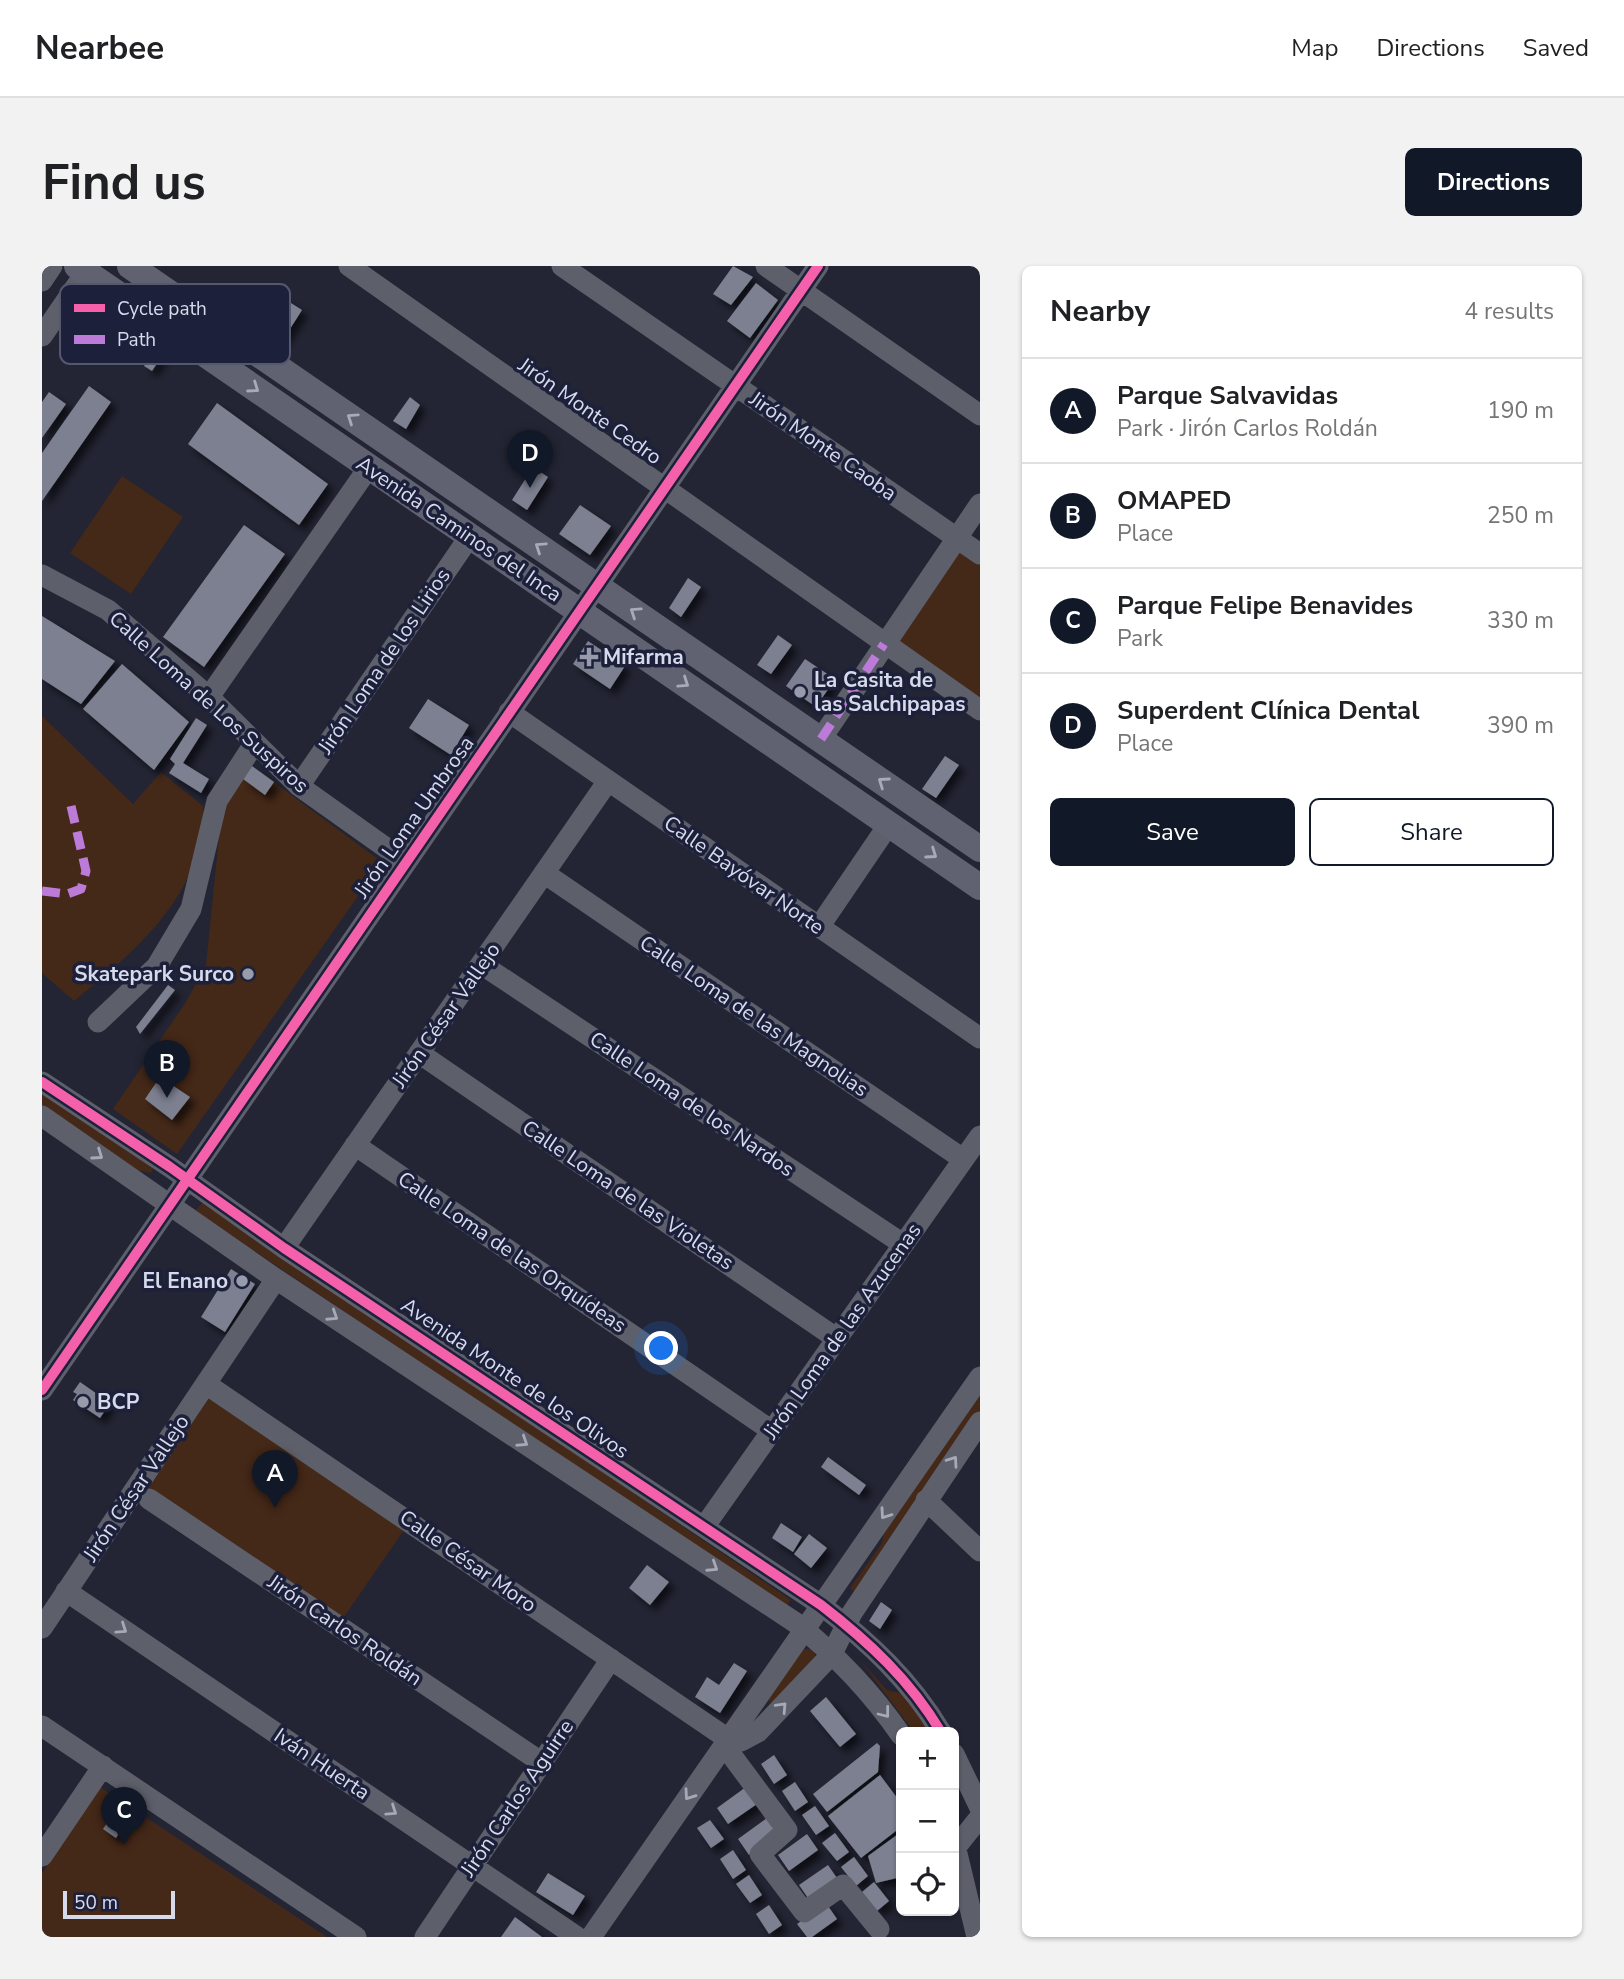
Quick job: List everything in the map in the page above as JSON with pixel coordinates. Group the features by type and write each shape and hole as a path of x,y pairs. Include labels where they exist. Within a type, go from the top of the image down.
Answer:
{"main road":[{"name":"Avenida Caminos del Inca","path":"130,266 156,284"},
{"name":"Avenida Caminos del Inca","path":"84,268 107,284"},
{"name":"Avenida Caminos del Inca","path":"221,364 980,887"},
{"name":"Avenida Caminos del Inca","path":"273,364 980,849"}],"street":[{"path":"42,281 52,266"},
{"name":"Jirón Monte Cedro","path":"349,266 980,710"},
{"name":"Jirón Monte Caoba","path":"562,266 980,554"},
{"path":"766,266 980,415"},
{"name":"Jirón Loma Umbrosa","path":"42,1390 818,266"},
{"path":"74,284 84,268"},
{"path":"42,336 60,307"},
{"path":"209,697 369,467"},
{"path":"821,739 980,504"},
{"name":"Jirón Loma de los Lirios","path":"299,786 470,536"},
{"name":"Calle Loma de Los Suspiros","path":"42,575 108,610 209,697 299,786 406,862"},
{"name":"Calle Bayóvar Norte","path":"509,712 980,1038"},
{"path":"98,1022 157,966 191,909 217,801 254,744"},
{"name":"Jirón César Vallejo","path":"284,1248 608,781"},
{"path":"819,926 889,824"},
{"name":"Calle Loma de las Magnolias","path":"544,873 963,1159"},
{"name":"Calle Loma de los Nardos","path":"481,964 903,1244"},
{"name":"Calle Loma de las Violetas","path":"419,1053 836,1338"},
{"name":"Avenida Monte de los Olivos","path":"42,1082 284,1248 821,1605 883,1655 912,1687 938,1727"},
{"path":"42,1116 276,1279 805,1630 832,1654 885,1711 896,1728"},
{"name":"Jirón Loma de las Azucenas","path":"704,1527 980,1136"},
{"name":"Calle Loma de las Orquídeas","path":"355,1145 772,1431"},
{"name":"Jirón César Vallejo","path":"42,1628 276,1279"},
{"path":"591,1937 980,1377"},
{"name":"Calle César Moro","path":"206,1384 611,1659 726,1742 787,1830 760,1854 804,1912 843,1885 879,1929"},
{"path":"726,1742 741,1741 758,1732 832,1654 845,1623 980,1422"},
{"name":"Jirón Carlos Roldán","path":"149,1499 541,1762"},
{"path":"926,1500 980,1551"},
{"name":"Iván Huerta","path":"66,1591 577,1937"},
{"name":"Jirón Carlos Aguirre","path":"425,1937 611,1659"},
{"path":"42,1726 356,1937"},
{"path":"959,1764 980,1808"},
{"path":"42,1856 103,1766"},
{"path":"959,1840 980,1817"},
{"path":"957,1853 977,1937"}],"shaded area":[{"path":"122,476 183,517 131,594 70,553"},
{"path":"959,550 980,565 980,699 895,641"},
{"path":"42,716 133,804 161,772 203,806 201,838 193,866 180,893 143,940 74,1001 42,973"},
{"path":"248,763 382,862 177,1154 113,1109 186,1002 206,965 222,807"},
{"path":"42,1093 153,1168 151,1173 136,1170 42,1106"},
{"path":"204,1201 791,1600 785,1608 195,1211"},
{"path":"980,1388 980,1415 857,1594 850,1588 882,1543 885,1525"},
{"path":"208,1398 406,1527 342,1620 145,1489"},
{"path":"801,1649 813,1649 816,1658 773,1705 768,1700"},
{"path":"859,1659 887,1690 904,1694 927,1727 910,1727"},
{"path":"100,1787 327,1937 42,1937 42,1873"}],"building":[{"path":"733,266 753,277 731,305 713,294"},
{"path":"756,283 778,300 750,338 727,321"},
{"path":"290,302 302,310 290,329"},
{"path":"145,364 157,364 152,371 144,366"},
{"path":"89,386 111,402 42,501 42,453"},
{"path":"49,392 66,404 42,438 42,402"},
{"path":"410,397 420,405 406,429 393,421"},
{"path":"217,403 328,484 299,525 188,444"},
{"path":"533,467 548,477 527,510 512,500"},
{"path":"580,505 611,526 590,555 559,534"},
{"path":"244,525 285,554 204,667 163,637"},
{"path":"688,578 701,587 681,617 669,608"},
{"path":"42,616 115,661 81,704 42,679"},
{"path":"778,635 792,645 771,674 757,665"},
{"path":"588,641 625,666 610,689 573,664"},
{"path":"805,659 835,679 816,707 786,686"},
{"path":"122,664 189,722 154,770 83,709"},
{"path":"428,699 469,725 451,755 409,728"},
{"path":"196,718 207,725 183,763 209,779 201,793 169,773 175,764 170,759"},
{"path":"945,756 959,765 936,798 922,789"},
{"path":"252,766 274,782 265,795 243,779"},
{"path":"168,985 175,990 140,1034 136,1027"},
{"path":"160,1077 190,1097 172,1120 145,1099"},
{"path":"231,1269 255,1284 225,1332 201,1317"},
{"path":"80,1382 110,1403 100,1418 73,1400 77,1394 73,1392"},
{"path":"828,1457 866,1485 859,1495 821,1467"},
{"path":"781,1523 802,1537 793,1552 772,1538"},
{"path":"809,1534 827,1548 811,1568 794,1554"},
{"path":"647,1565 669,1582 650,1605 629,1588"},
{"path":"881,1602 892,1610 880,1629 869,1621"},
{"path":"734,1663 747,1671 720,1713 695,1697 707,1677 719,1685"},
{"path":"826,1697 856,1734 840,1747 810,1711"},
{"path":"877,1743 880,1746 878,1772 827,1812 813,1794"},
{"path":"774,1755 787,1775 774,1784 761,1764"},
{"path":"880,1775 896,1796 896,1831 861,1858 828,1816"},
{"path":"795,1782 808,1802 795,1811 782,1791"},
{"path":"746,1787 757,1804 728,1824 717,1808"},
{"path":"815,1806 829,1826 816,1835 802,1815"},
{"path":"118,1807 131,1815 116,1838 103,1829"},
{"path":"767,1818 778,1834 749,1855 738,1839"},
{"path":"710,1820 724,1839 711,1848 697,1828"},
{"path":"835,1833 849,1852 837,1861 822,1843"},
{"path":"807,1834 818,1850 789,1871 778,1855"},
{"path":"896,1836 896,1878 876,1883 868,1856"},
{"path":"733,1850 746,1870 733,1879 720,1859"},
{"path":"854,1857 868,1876 856,1886 841,1867"},
{"path":"828,1865 839,1881 810,1901 799,1885"},
{"path":"548,1873 585,1896 573,1915 536,1892"},
{"path":"749,1875 762,1895 750,1903 736,1884"},
{"path":"874,1882 889,1901 877,1911 862,1892"},
{"path":"826,1903 837,1919 812,1937 807,1937 797,1924"},
{"path":"769,1905 782,1925 769,1934 756,1914"},
{"path":"515,1917 542,1937 501,1937"}],"marked path":[{"path":"821,739 884,644"},
{"path":"42,891 67,894 81,889 86,871 71,806"}],"cycle path":[{"path":"42,1390 818,266"},
{"path":"42,1082 170,1167 284,1248 821,1605 887,1663 916,1695 938,1727"}],"place":[{"name":"Superdent Clínica Dental","path":"530,488"},
{"name":"Mifarma","path":"589,657"},
{"name":"La Casita de las Salchipapas","path":"800,692"},
{"name":"Skatepark Surco","path":"248,974"},
{"name":"OMAPED","path":"167,1098"},
{"name":"El Enano","path":"242,1281"},
{"name":"BCP","path":"83,1402"},
{"name":"Parque Salvavidas","path":"275,1508"},
{"name":"Parque Felipe Benavides","path":"124,1845"}]}
